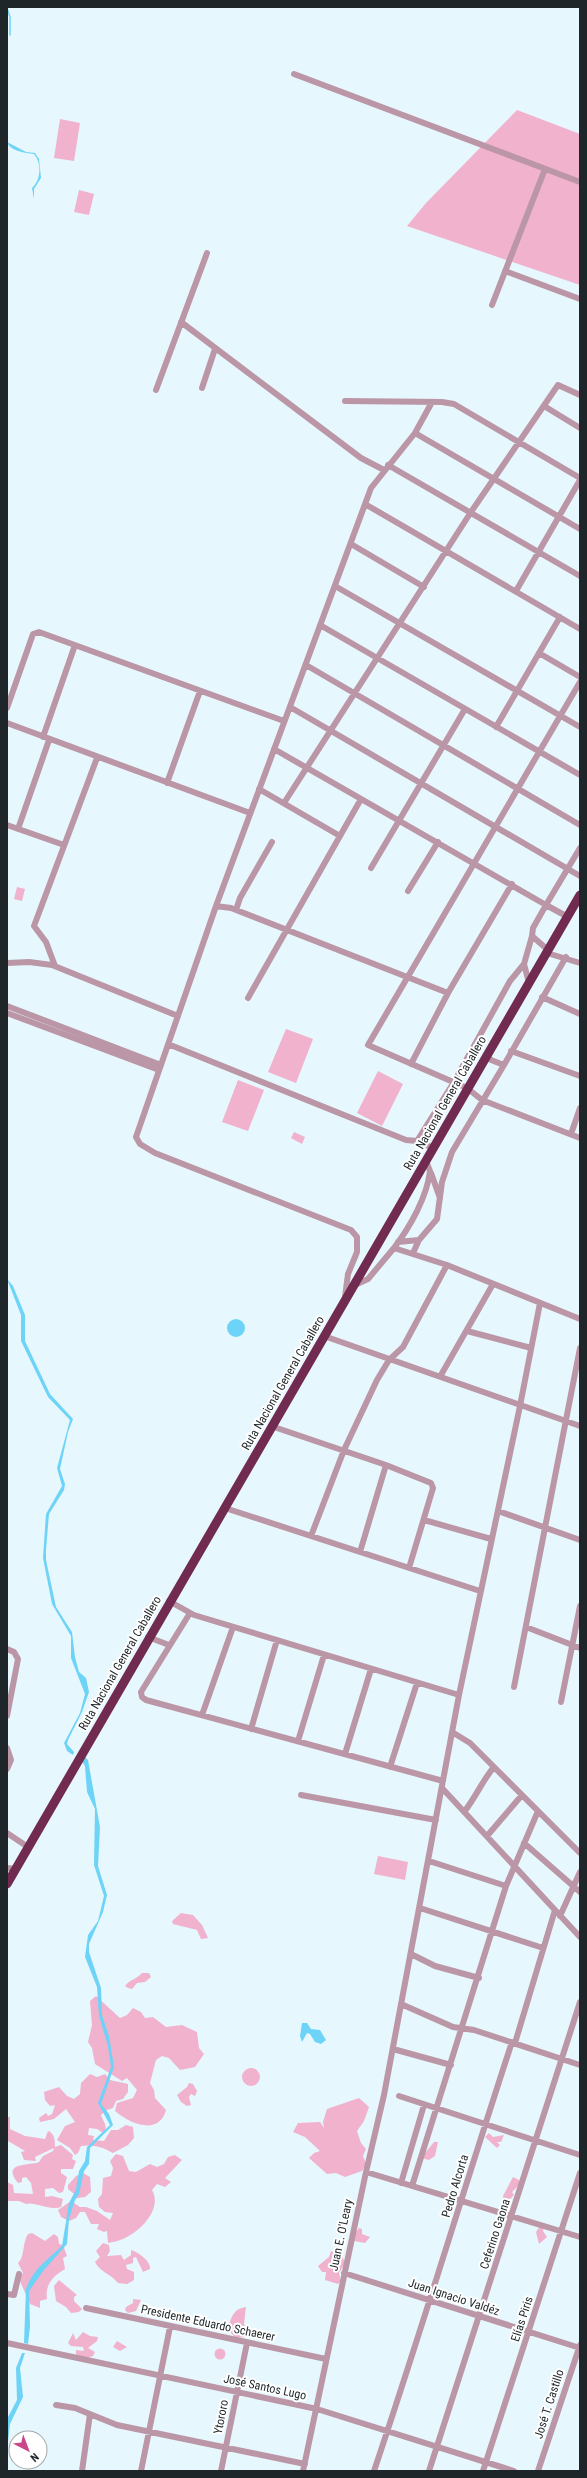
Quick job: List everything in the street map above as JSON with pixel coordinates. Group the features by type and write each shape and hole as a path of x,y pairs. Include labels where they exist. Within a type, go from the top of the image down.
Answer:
{"highway":[{"name":"Ruta Nacional General Caballero","path":"7,1884 11,1869 28,1847 148,1637 225,1508 271,1426 580,895"}],"street":[{"path":"294,74 580,182"},
{"path":"492,305 545,169"},
{"path":"156,390 206,253"},
{"path":"505,271 580,299"},
{"path":"181,322 361,458 386,467 471,512 580,576"},
{"path":"202,388 215,349"},
{"path":"284,803 471,512 558,385 580,395"},
{"path":"345,402 432,402 454,404 580,479 516,591"},
{"path":"344,1300 348,1274 357,1252 357,1237 351,1230 155,1153 140,1144 136,1137 216,906 371,488 386,467 415,433 432,402"},
{"path":"544,406 580,428"},
{"path":"415,433 580,529"},
{"path":"365,504 580,629"},
{"path":"351,544 424,587"},
{"path":"335,586 580,727"},
{"path":"496,727 560,617"},
{"path":"320,625 580,775"},
{"path":"7,708 33,634 39,632 284,721"},
{"path":"43,737 75,645"},
{"path":"539,654 580,677"},
{"path":"306,664 518,790 580,825"},
{"path":"580,682 368,1045 467,1088 482,1100 580,1138"},
{"path":"167,783 200,691"},
{"path":"290,707 580,876"},
{"path":"371,868 464,708"},
{"path":"7,724 250,813"},
{"path":"18,829 50,740"},
{"path":"274,749 568,917"},
{"path":"56,966 46,942 34,926 97,758"},
{"path":"260,789 340,836"},
{"path":"248,998 361,799"},
{"path":"7,825 64,845"},
{"path":"236,910 240,898 272,842"},
{"path":"408,891 438,842"},
{"path":"417,1141 454,1082 510,981 524,964 533,928 580,848"},
{"path":"411,1064 448,993 512,884"},
{"path":"216,906 236,910 408,976 448,993"},
{"path":"532,936 548,951 580,963"},
{"path":"413,1253 419,1240 437,1218 446,1166 482,1100 504,1065 566,957"},
{"path":"7,964 29,962 56,966 178,1016"},
{"path":"524,964 529,983"},
{"path":"542,997 580,1014"},
{"path":"7,1006 160,1068"},
{"path":"7,1013 160,1068"},
{"path":"168,1044 406,1140 417,1141 433,1148"},
{"path":"511,1051 580,1076"},
{"path":"486,1055 491,1060 504,1065"},
{"path":"571,1134 580,1108"},
{"path":"426,1161 440,1200"},
{"path":"353,1285 368,1279 396,1245 420,1201 430,1171"},
{"path":"396,1245 419,1240"},
{"path":"396,1245 580,1319"},
{"path":"310,1536 344,1450 376,1380 389,1360 402,1347 447,1265"},
{"path":"441,1376 493,1284"},
{"name":"Juan E. O'Leary","path":"303,2471 344,2273 393,2049 459,1695 520,1406 540,1302"},
{"path":"467,1331 531,1348"},
{"path":"324,1336 389,1360 441,1376 520,1406 530,1407 580,1426"},
{"path":"514,1687 564,1420 580,1348"},
{"path":"271,1426 386,1464 431,1483 433,1488 409,1568"},
{"path":"360,1552 386,1464"},
{"path":"225,1508 480,1591"},
{"path":"498,1511 580,1540"},
{"path":"424,1520 491,1539"},
{"path":"169,1601 190,1613 233,1627 459,1695"},
{"path":"561,1702 580,1606"},
{"path":"190,1613 141,1692 142,1697 251,1729 443,1781"},
{"path":"202,1715 233,1627"},
{"path":"526,1627 580,1648"},
{"path":"148,1637 170,1645"},
{"path":"251,1729 277,1640"},
{"path":"7,1648 14,1652 18,1659 7,1716"},
{"path":"298,1741 324,1654"},
{"path":"345,1754 371,1669"},
{"path":"390,1767 417,1683"},
{"path":"452,1732 470,1743 580,1853"},
{"path":"7,1748 11,1760 7,1770"},
{"path":"464,1812 476,1798 483,1779 494,1767"},
{"path":"442,1788 580,1937"},
{"path":"487,1836 522,1794"},
{"path":"301,1795 436,1820"},
{"path":"412,2186 450,2065 463,2030 506,1886 538,1811"},
{"path":"7,1833 28,1847"},
{"path":"524,1843 572,1888 580,1892"},
{"path":"428,1861 506,1886"},
{"path":"560,1916 580,1872"},
{"path":"420,1908 543,1948"},
{"name":"Pedro Alcorta","path":"374,2471 431,2301 485,2124 512,2042 515,2043 555,1910"},
{"path":"411,1954 435,1966 479,1978"},
{"name":"Ceferino Gaona","path":"429,2471 513,2216 580,2002"},
{"path":"401,2004 453,2027 463,2030 474,2030 580,2064"},
{"path":"393,2049 450,2065"},
{"path":"399,2096 580,2155"},
{"path":"401,2183 424,2105"},
{"path":"366,2172 580,2237"},
{"name":"Elías Piris","path":"483,2471 580,2173"},
{"name":"Juan Ignacio Valdéz","path":"344,2273 480,2317 580,2347"},
{"path":"7,2294 14,2295 19,2274"},
{"name":"Presidente Eduardo Schaerer","path":"86,2308 326,2359"},
{"path":"141,2471 170,2327"},
{"name":"José Santos Lugo","path":"7,2343 316,2409 388,2430 514,2471"},
{"name":"Ytororo","path":"221,2471 247,2343"},
{"name":"José T. Castillo","path":"538,2471 580,2347"},
{"path":"56,2404 90,2414 105,2422 305,2464"},
{"path":"82,2471 90,2414"}],"shaded area":[{"path":"517,110 580,134 580,285 407,226 426,203"},
{"path":"60,119 80,123 74,161 54,158"},
{"path":"79,190 94,194 89,215 74,212"},
{"path":"17,887 25,889 22,901 14,899"},
{"path":"286,1029 313,1039 296,1083 268,1072"},
{"path":"378,1071 403,1084 382,1126 357,1113"},
{"path":"238,1080 264,1090 248,1131 222,1122"},
{"path":"294,1132 305,1137 302,1144 291,1138"},
{"path":"378,1856 408,1862 405,1880 374,1874"},
{"path":"181,1913 193,1915 202,1925 208,1938 201,1939 197,1930 173,1924 172,1921"},
{"path":"142,1973 149,1973 151,1977 145,1982 137,1983 132,1989 125,1986 138,1977"},
{"path":"96,1996 120,2018 127,2015 133,2008 141,2012 145,2018 153,2017 166,2027 182,2025 197,2032 199,2048 204,2054 195,2067 180,2070 169,2058 162,2056 156,2060 150,2083 154,2090 155,2098 166,2110 162,2118 157,2123 144,2125 136,2123 121,2116 115,2111 117,2103 133,2098 137,2090 127,2078 122,2081 95,2064 92,2048 88,2042 92,2025 90,2001"},
{"path":"251,2068 257,2071 260,2077 257,2083 251,2086 245,2083 242,2077 245,2071"},
{"path":"90,2074 97,2077 105,2074 110,2080 128,2084 128,2092 123,2099 116,2101 113,2108 107,2110 101,2115 106,2126 105,2131 103,2133 97,2129 89,2128 88,2135 94,2136 93,2140 104,2141 111,2130 118,2130 126,2125 133,2127 134,2138 128,2145 113,2153 98,2146 85,2145 81,2146 78,2153 75,2155 70,2148 57,2140 65,2126 75,2122 66,2109 54,2119 40,2122 39,2118 46,2113 48,2116 52,2114 55,2105 50,2106 45,2100 44,2092 59,2087 67,2096 74,2099 80,2094 81,2083"},
{"path":"189,2083 193,2084 197,2091 195,2096 191,2094 189,2097 191,2105 187,2106 181,2102 177,2095 187,2087"},
{"path":"359,2098 369,2107 364,2121 357,2131 361,2143 366,2149 363,2156 366,2164 362,2171 345,2177 336,2173 327,2174 309,2158 314,2153 320,2151 305,2137 293,2132 298,2123 320,2122 324,2128 323,2122 327,2109"},
{"path":"7,2117 10,2117 10,2129 25,2136 45,2139 48,2131 52,2134 55,2140 55,2147 61,2145 73,2155 72,2159 76,2161 73,2169 61,2169 61,2173 67,2177 63,2192 59,2193 53,2188 45,2189 45,2197 52,2196 63,2199 61,2207 52,2208 29,2203 26,2204 19,2201 7,2201 7,2182 13,2185 14,2193 33,2194 31,2183 26,2177 22,2178 22,2182 18,2183 13,2176 13,2171 15,2168 39,2162 43,2156 53,2151 54,2148 35,2157 36,2161 24,2160 21,2152 25,2151 8,2141"},
{"path":"489,2133 493,2137 504,2135 501,2142 497,2142 500,2145 497,2148 485,2137"},
{"path":"434,2142 438,2142 435,2156 429,2160 421,2158"},
{"path":"116,2154 123,2156 129,2171 136,2172 150,2164 157,2167 164,2164 168,2157 175,2155 182,2160 165,2178 171,2182 165,2187 157,2184 152,2190 155,2197 154,2205 152,2212 143,2225 130,2236 108,2243 107,2231 104,2232 97,2229 99,2224 91,2224 85,2212 80,2212 76,2218 69,2221 61,2217 58,2210 71,2201 80,2207 86,2207 97,2211 110,2220 113,2213 105,2212 99,2207 98,2199 102,2194 103,2178 111,2176 113,2168 110,2161"},
{"path":"83,2173 90,2177 91,2192 85,2197 71,2199 74,2194 68,2189 68,2185 76,2176"},
{"path":"513,2177 519,2180 519,2185 512,2192 514,2195 505,2204 503,2196"},
{"path":"540,2226 544,2227 543,2231 547,2237 539,2244 536,2232"},
{"path":"359,2228 362,2229 362,2234 370,2237 365,2243 354,2241 355,2233"},
{"path":"32,2233 45,2241 54,2234 58,2237 59,2244 63,2245 67,2256 63,2258 65,2269 51,2281 47,2289 47,2299 40,2301 40,2308 30,2304 19,2279 23,2273 18,2263 22,2257 26,2238 28,2234"},
{"path":"103,2243 109,2245 110,2251 107,2256 121,2255 124,2260 131,2255 131,2250 146,2260 150,2266 150,2269 143,2272 136,2257 133,2258 133,2263 126,2265 127,2269 134,2272 134,2280 127,2284 118,2283 95,2262 100,2257 96,2251"},
{"path":"331,2251 342,2256 345,2263 339,2273 341,2281 338,2284 325,2280 326,2272 322,2272 318,2266 329,2257"},
{"path":"59,2280 77,2295 74,2297 74,2301 82,2309 79,2312 71,2313 66,2307 56,2301 54,2286"},
{"path":"133,2299 141,2300 136,2311 128,2313 125,2310 126,2307 133,2303"},
{"path":"246,2307 244,2324 247,2332 244,2337 236,2338 228,2330 230,2321 235,2312"},
{"path":"83,2332 90,2336 98,2337 97,2341 88,2348 95,2352 93,2356 85,2359 78,2358 76,2354 76,2350 84,2351 83,2347 71,2346 68,2343 73,2333 76,2340"},
{"path":"117,2341 127,2347 120,2351 113,2347"},
{"path":"220,2348 224,2350 226,2354 224,2358 220,2360 216,2358 214,2354 216,2350"}],"water":[{"path":"7,142 26,152 35,153 39,159 41,178 34,189 34,199 32,188 39,176 37,158 34,154 22,152 11,148"},
{"path":"7,1279 13,1286 25,1315 25,1341 50,1394 73,1419 68,1432 60,1469 65,1484 64,1490 49,1514 46,1560 56,1607 72,1632 75,1657 79,1672 86,1678 89,1692 82,1712 68,1740 67,1744 74,1752 73,1755 67,1751 64,1743 80,1713 85,1694 71,1658 71,1636 52,1604 43,1558 46,1514 62,1486 57,1468 70,1420 48,1397 21,1341 21,1315"},
{"path":"236,1319 242,1322 245,1328 242,1334 236,1337 230,1334 227,1328 230,1322"},
{"path":"84,1756 88,1760 100,1827 98,1866 107,1895 103,1912 89,1944 89,1952 101,1988 102,2015 109,2036 114,2067 101,2104 109,2114 113,2125 90,2148 89,2164 84,2171 79,2194 75,2200 69,2219 67,2244 44,2270 29,2291 30,2326 28,2344 24,2343 26,2289 32,2276 37,2270 62,2246 69,2203 76,2190 79,2171 85,2161 87,2147 110,2125 98,2103 111,2067 108,2046 99,2016 97,1987 85,1957 88,1935 98,1921 104,1896 94,1865 95,1809 87,1792 85,1766 81,1760"},
{"path":"302,2023 307,2023 311,2029 320,2030 326,2040 321,2044 315,2042 310,2034 307,2033 302,2042 300,2036"},
{"path":"22,2353 25,2353 20,2368 23,2397 8,2430 7,2450 7,2419 17,2400 16,2368"}],"waterway":[{"path":"7,8 10,17 10,35"}]}
